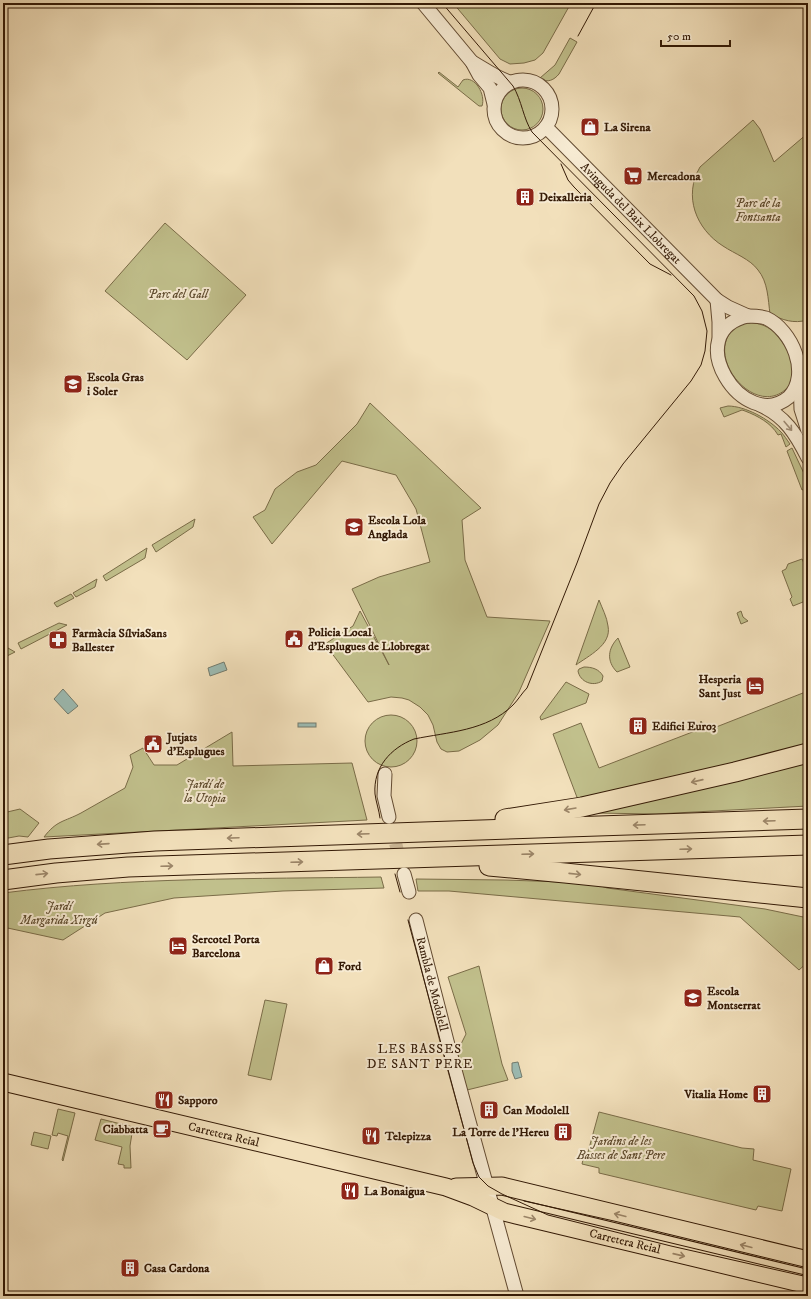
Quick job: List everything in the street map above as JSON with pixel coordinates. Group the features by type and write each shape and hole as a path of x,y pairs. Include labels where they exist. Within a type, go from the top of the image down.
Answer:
{"highway":[{"path":"735,772 808,747"},
{"path":"402,833 582,807 735,772 808,753"},
{"path":"3,855 103,844 808,820"},
{"path":"3,880 128,867 407,866 808,845"},
{"path":"407,866 612,878 808,898"},
{"path":"612,878 667,890 808,907"}],"main road":[{"name":"Carretera Reial","path":"3,1082 446,1187 473,1197 504,1212 808,1285"},
{"name":"Carretera Reial","path":"446,1187 502,1186 808,1260"}],"street":[{"path":"423,3 472,62 479,75 490,88 497,122 505,132 520,138 528,137 536,134 546,127 551,118 551,100 545,90 536,83 524,80 517,80 503,86 494,104"},
{"path":"472,62 485,69 492,75 510,82"},
{"name":"Avinguda del Baix Llobregat","path":"546,127 717,300 748,316"},
{"path":"717,300 719,322 717,354 719,364 725,377 746,399 772,411 787,425 797,438 808,458"},
{"path":"719,337 730,322 738,318 748,316 766,318 775,324 787,336 796,350 799,360 801,409 808,432"},
{"path":"758,404 773,405 785,400 792,394 800,377"},
{"path":"385,774 384,796 389,817"},
{"path":"407,866 409,892"},
{"name":"Rambla de Modolell","path":"416,920 454,1068 488,1186 517,1296"}],"green space":[{"path":"453,3 571,3 543,53 535,60 524,63 510,64 500,59"},
{"path":"570,38 577,42 559,74 551,80 546,81 540,79 555,65"},
{"path":"439,72 458,87 463,80 472,80 481,92 483,102 482,106 479,106 438,73"},
{"path":"518,88 526,88 534,91 540,97 543,109 540,121 534,127 526,130 518,130 510,127 504,121 501,113 501,105 504,97 510,91"},
{"name":"Parc de la Fontsanta","path":"753,120 760,129 774,162 808,133 808,320 798,322 788,321 770,314 766,285 758,270 747,260 714,239 699,221 695,211 693,189 695,178 700,167"},
{"name":"Parc del Gall","path":"165,223 246,295 187,360 105,291"},
{"path":"747,322 759,324 770,329 782,341 787,349 793,366 793,375 785,390 771,396 756,395 743,386 732,374 726,359 725,344 732,331"},
{"path":"370,403 481,508 462,520 465,560 487,617 550,621 519,692 498,725 480,740 459,751 447,752 441,749 437,742 433,725 428,715 420,707 409,700 391,697 368,702 325,644 353,626 360,611 389,665 352,589 379,577 430,562 416,509 396,475 342,461 272,544 253,517 265,510 275,489 297,472 316,465 357,424"},
{"path":"728,406 742,408 770,422 781,432 790,444 786,447 781,434 778,435 768,423 750,413 742,410 724,417 720,408"},
{"path":"792,448 808,482 808,488 802,490 787,451"},
{"path":"195,519 193,527 156,552 152,545"},
{"path":"147,548 145,558 106,581 103,576"},
{"path":"802,559 805,565 808,564 808,600 793,606 790,599 792,597 782,571 786,569 788,564"},
{"path":"97,579 95,587 76,597 73,593"},
{"path":"71,594 74,598 57,607 54,603"},
{"path":"599,600 606,616 608,633 606,639 598,649 576,665"},
{"path":"741,611 743,617 748,621 741,624 737,613"},
{"path":"59,623 67,625 21,649 18,643"},
{"path":"618,638 630,667 617,672 611,663 610,650"},
{"path":"8,648 15,652 3,658 3,650"},
{"path":"584,667 597,670 603,676 602,681 595,684 584,681 579,675 578,671"},
{"path":"566,682 589,694 586,703 541,720 540,717"},
{"path":"808,691 808,742 793,749 578,800 553,734 581,723 599,768 695,731 699,728 701,721 706,731"},
{"path":"391,715 401,717 409,723 415,731 417,741 415,751 409,759 401,765 391,767 381,765 373,759 367,751 365,741 367,731 373,723 381,717"},
{"name":"Jardí de la Utopia","path":"232,732 233,766 352,763 367,820 44,837 57,824 81,813 125,788 133,767 130,755 143,748 154,765 177,765"},
{"path":"808,760 808,806 656,814 594,813"},
{"path":"20,809 39,823 28,837 19,836 3,839 3,813"},
{"name":"Jardí Margarida Xirgú","path":"381,877 384,888 283,891 174,898 105,913 63,940 3,927 3,893 144,881"},
{"path":"416,879 592,883 607,888 765,909 808,918 808,962 799,970 740,917 449,891 418,891"},
{"path":"479,966 502,1064 508,1080 467,1090 457,1052 466,1034 448,977"},
{"path":"265,1000 287,1004 271,1080 248,1075"},
{"path":"58,1109 75,1113 63,1161 68,1136 58,1133 57,1136 52,1135"},
{"name":"Jardins de les Basses de Sant Pere","path":"599,1112 742,1148 754,1149 753,1160 791,1169 782,1211 758,1206 756,1210 599,1173 599,1168 582,1164 585,1151 588,1152"},
{"path":"101,1119 133,1127 130,1146 131,1168 124,1168 124,1165 118,1164 122,1147 95,1140"},
{"path":"34,1132 51,1136 48,1149 31,1145"}],"water":[{"path":"224,662 227,670 210,676 208,668"},
{"path":"63,689 78,706 68,714 54,699"},
{"path":"298,723 316,723 316,727 298,727"},
{"path":"518,1062 522,1077 515,1079 512,1071 512,1063"}],"tunnel":[{"path":"391,825 401,865"}],"tram line":[{"path":"380,818 375,794 375,784 380,767 391,753 414,739 466,729 491,720 503,714 513,705 527,688 599,504 610,483 623,464 691,381 701,365 705,351 707,331 702,311 694,296 532,132 526,121 513,86 442,3"},
{"path":"578,36 596,3"},
{"path":"561,164 568,180 574,187 650,264 671,275"},
{"path":"395,874 400,892"},
{"path":"408,920 473,1163 479,1177 488,1186 548,1215 671,1246 808,1277"},
{"path":"524,1201 808,1268"}],"place":[{"name":"La Sirena","path":"590,127"},
{"name":"Mercadona","path":"633,176"},
{"name":"Deixalleria","path":"525,197"},
{"name":"Escola Gras i Soler","path":"73,384"},
{"name":"Escola Lola Anglada","path":"354,527"},
{"name":"Policia Local d'Esplugues de Llobregat","path":"294,639"},
{"name":"Farmàcia SílviaSans Ballester","path":"58,640"},
{"name":"Hesperia Sant Just","path":"755,686"},
{"name":"Edifici Euro3","path":"638,726"},
{"name":"Jutjats d'Esplugues","path":"153,744"},
{"name":"Sercotel Porta Barcelona","path":"178,946"},
{"name":"Ford","path":"324,966"},
{"name":"Escola Montserrat","path":"693,998"},
{"name":"Vitalia Home","path":"762,1094"},
{"name":"Sapporo","path":"164,1100"},
{"name":"Can Modolell","path":"489,1110"},
{"name":"Ciabbatta","path":"162,1129"},
{"name":"La Torre de l'Hereu","path":"563,1132"},
{"name":"Telepizza","path":"371,1136"},
{"name":"La Bonaigua","path":"350,1191"},
{"name":"Casa Cardona","path":"130,1268"}],"district":[{"name":"LES BASSES DE SANT PERE","path":"420,1056"}]}
